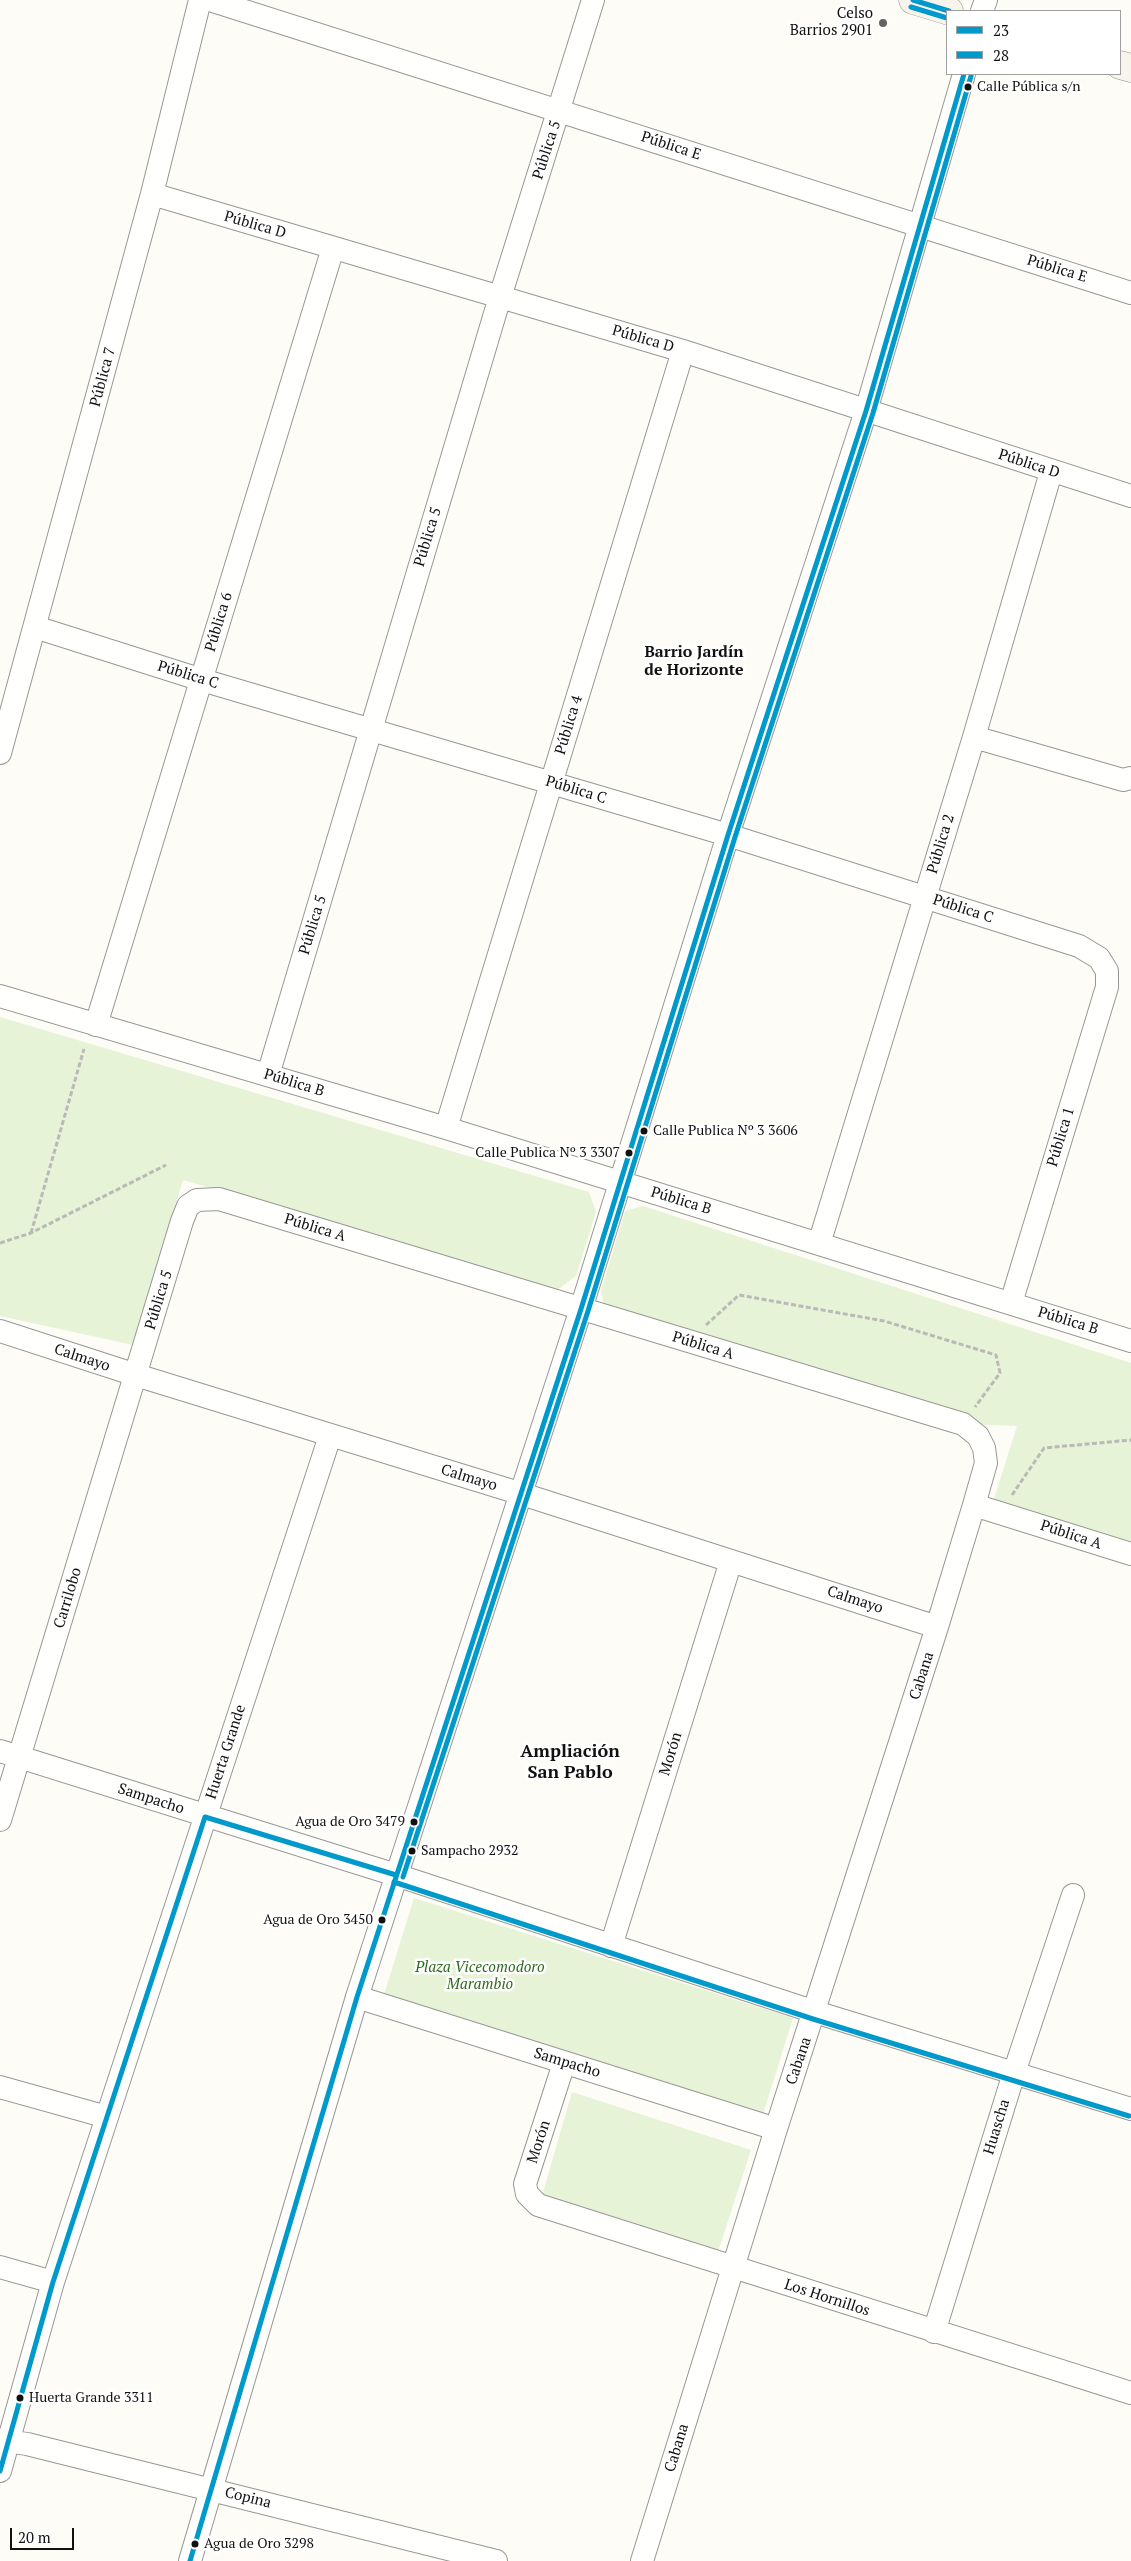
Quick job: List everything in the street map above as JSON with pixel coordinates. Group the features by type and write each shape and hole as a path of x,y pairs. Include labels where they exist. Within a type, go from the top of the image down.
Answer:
{"main road":[{"path":"913,0 946,10"}],"street":[{"name":"Pública 7","path":"0,753 152,194 200,0"},
{"name":"Pública E","path":"210,0 1131,293"},
{"name":"Pública 5","path":"268,1076 500,297 560,111 593,0"},
{"path":"190,2561 357,1997 582,1309 728,835 866,411 964,75"},
{"name":"Pública D","path":"152,194 683,351 1051,472 1131,496"},
{"name":"Pública 6","path":"96,1025 333,248"},
{"name":"Pública 4","path":"446,1128 683,351"},
{"name":"Pública 2","path":"819,1244 974,737 1051,472"},
{"name":"Pública C","path":"35,627 202,680 728,835 1079,946 1098,958 1107,971"},
{"path":"974,737 1123,780 1131,778"},
{"name":"Pública 1","path":"1011,1303 1107,987 1107,971"},
{"name":"Pública B","path":"0,996 446,1128 1131,1341"},
{"name":"Pública A","path":"197,1200 219,1199 963,1424 978,1436 984,1448 986,1463 974,1504 1131,1554"},
{"name":"Pública 5","path":"136,1375 182,1221 188,1206 197,1200"},
{"name":"Calmayo","path":"0,1330 136,1375 522,1494 937,1627"},
{"name":"Carrilobo","path":"0,1820 10,1754 136,1375"},
{"name":"Huerta Grande","path":"0,2471 4,2441 53,2282 330,1436"},
{"name":"Cabana","path":"642,2561 776,2129 937,1627 974,1504"},
{"name":"Morón","path":"612,1946 731,1561"},
{"name":"Sampacho","path":"10,1754 396,1875 815,2012 1131,2109"},
{"name":"Huascha","path":"934,2332 1014,2073 1073,1895"},
{"name":"Sampacho","path":"357,1997 776,2129"},
{"name":"Morón","path":"527,2194 525,2184 564,2062"},
{"path":"0,2087 107,2117"},
{"name":"Los Hornillos","path":"527,2194 538,2205 1131,2393"},
{"path":"0,2267 53,2282"},
{"name":"Copina","path":"4,2441 211,2488 429,2553 496,2561"}],"path":[{"path":"31,1233 84,1049"},
{"path":"0,1243 31,1233 166,1165"},
{"path":"688,1342 739,1295 884,1321 996,1355 1000,1373 963,1424"},
{"path":"1001,1512 1044,1448 1131,1440"}],"green space":[{"path":"0,1017 589,1192 596,1212 576,1276 557,1290 183,1180 133,1345 0,1316"},
{"path":"643,1206 1131,1363 1131,1545 993,1502 1017,1426 963,1424 604,1306 601,1291 625,1211"},
{"name":"Plaza Vicecomodoro Marambio","path":"414,1898 793,2018 760,2124 381,2004"},
{"path":"572,2092 751,2150 717,2255 541,2199"}],"transit line":[{"name":"23","path":"913,0 946,10"},
{"name":"28","path":"911,7 946,18"},
{"name":"23","path":"190,2561 357,1997 581,1309 728,835 866,411 964,75"},
{"name":"28","path":"403,1877 588,1311 735,837 873,413 971,76"},
{"name":"23","path":"0,2471 53,2282 205,1817 396,1875"},
{"name":"28","path":"394,1882 813,2019 1129,2116"}],"place":[{"name":"Celso Barrios 2901","path":"883,23"},
{"name":"Calle Pública s/n","path":"968,87"},
{"name":"Calle Publica Nº 3 3606","path":"644,1131"},
{"name":"Calle Publica Nº 3 3307","path":"629,1153"},
{"name":"Agua de Oro 3479","path":"414,1822"},
{"name":"Sampacho 2932","path":"412,1851"},
{"name":"Agua de Oro 3450","path":"382,1920"},
{"name":"Huerta Grande 3311","path":"20,2398"},
{"name":"Agua de Oro 3298","path":"195,2544"}],"district":[{"name":"Barrio Jardín de Horizonte","path":"694,661"},
{"name":"Ampliación San Pablo","path":"570,1762"}]}
